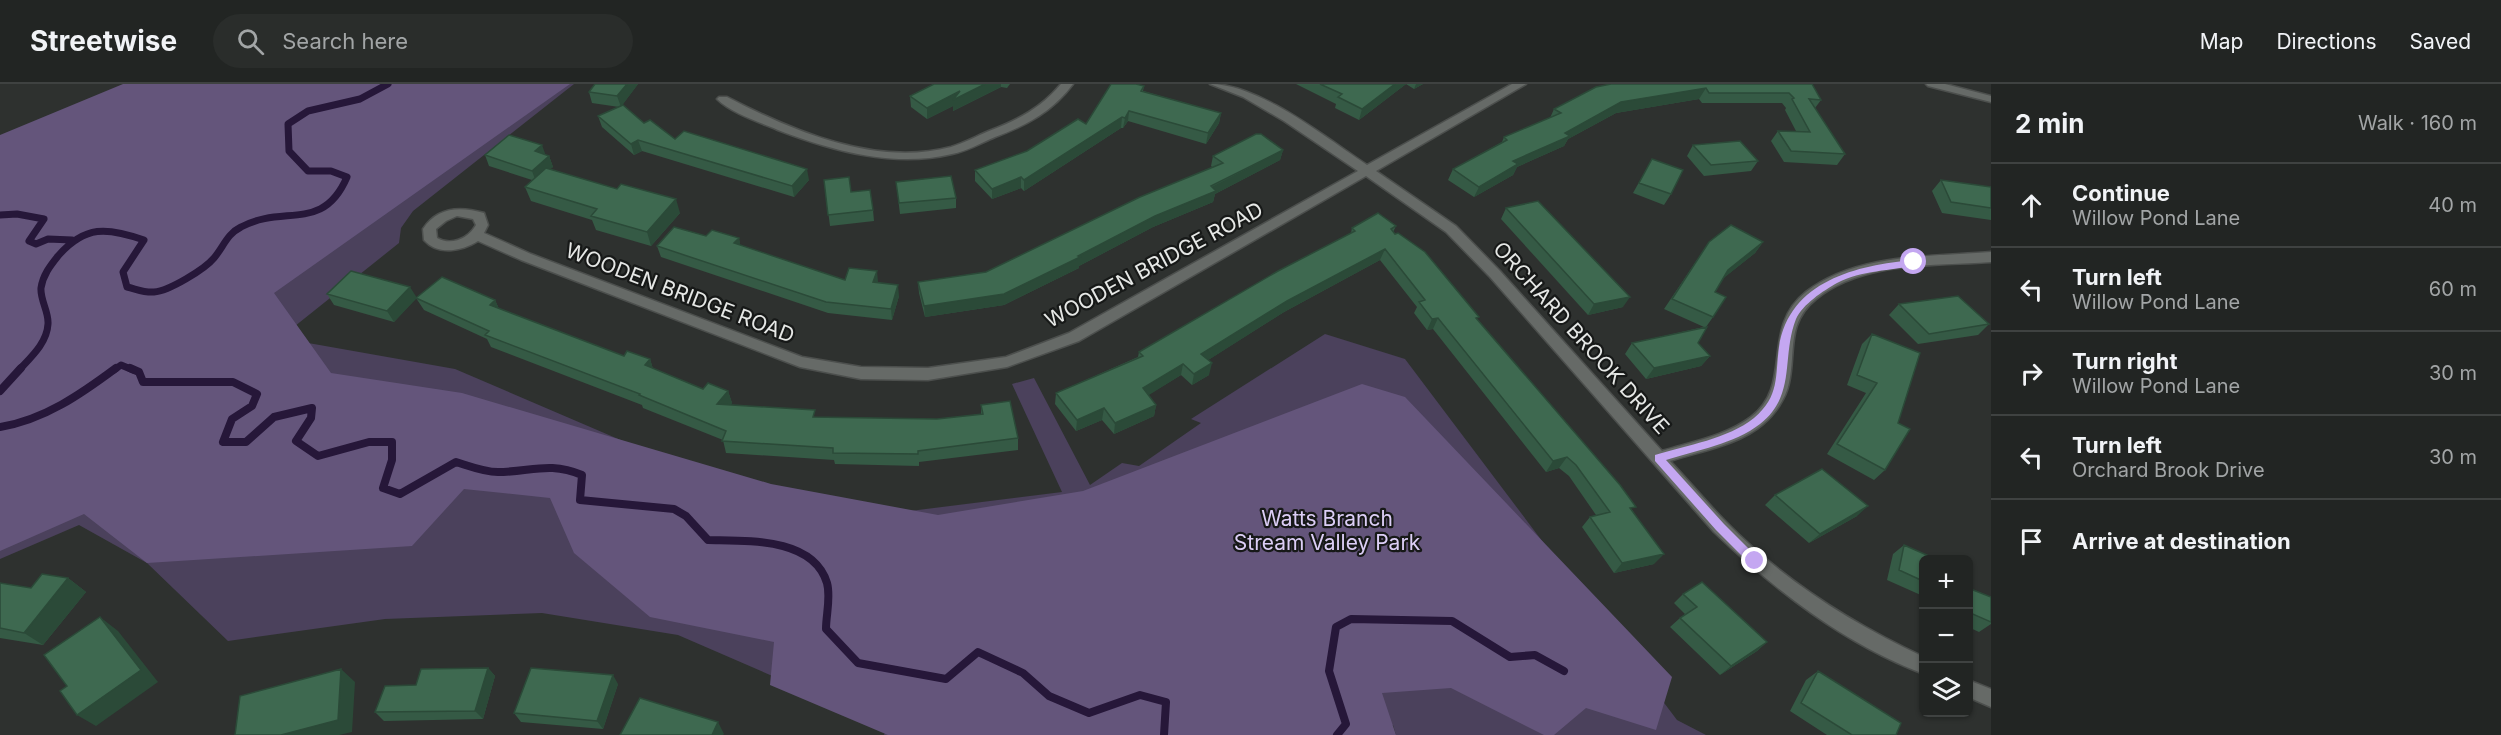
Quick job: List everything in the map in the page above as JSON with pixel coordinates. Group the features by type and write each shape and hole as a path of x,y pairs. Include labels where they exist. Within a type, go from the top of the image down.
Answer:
{"street":[{"path":"723,99 762,120 859,151 893,157 930,155 951,151 1012,126 1049,105 1066,84"},
{"name":"ORCHARD BROOK DRIVE","path":"1216,84 1247,95 1278,112 1428,212 1473,251 1720,527 1755,561 1802,599 1872,642 1919,664"},
{"name":"WOODEN BRIDGE ROAD","path":"477,235 526,257 800,362 861,373 928,374 1007,362 1074,337 1520,84"},
{"path":"1932,84 1991,99"},
{"path":"1659,458 1738,433 1758,420 1773,402 1782,383 1784,346 1793,316 1810,297 1835,281 1882,266 1991,257"},
{"path":"1973,690 1991,698"}],"green space":[{"name":"Watts Branch Stream Valley Park","path":"123,84 570,84 274,293 331,373 462,393 771,484 938,515 1083,491 1362,384 1405,397 1672,677 1656,730 1586,708 1554,735 1544,735 1451,688 1382,693 1396,735 888,735 770,685 774,642 650,617 574,553 550,498 464,489 412,546 147,563 84,514 0,551 0,135"},
{"name":"Watts Branch Stream Valley Park","path":"320,84 574,84 413,211 401,228 399,243 280,338 455,369 814,523 1062,492 1012,384 1034,378 1090,485 1122,463 1139,466 1201,423 1191,419 1325,334 1405,359 1677,720 1706,735 1396,735 1393,725 1203,735 884,735 888,726 678,635 542,613 385,619 228,641 147,563 79,525 0,559 0,275"}],"building":[{"path":"595,84 627,84 617,96 589,92"},
{"path":"934,84 985,84 953,100 960,91 927,108 910,96"},
{"path":"1111,84 1144,86 1141,91 1221,113 1208,133 1129,111 1125,118 1122,117 1024,180 1021,177 992,189 975,170 1027,151 1078,119 1086,124"},
{"path":"1320,84 1395,84 1362,109 1338,97 1342,94"},
{"path":"1611,84 1812,84 1821,100 1809,99 1845,154 1791,151 1778,131 1810,132 1792,99 1794,98 1789,93 1709,93 1706,88 1621,102 1565,133 1570,136 1513,161 1518,164 1479,187 1453,169 1507,140 1504,137 1561,113 1554,109 1596,87"},
{"path":"623,105 644,123 650,120 675,139 684,131 807,169 792,186 638,140 631,144 598,116"},
{"path":"1256,134 1261,134 1283,150 1211,186 1216,191 1155,216 1078,256 1080,257 1004,294 924,306 918,282 986,272 1140,197 1223,163 1213,156"},
{"path":"509,135 542,145 535,151 549,156 532,171 485,155"},
{"path":"1740,141 1758,161 1711,165 1693,145"},
{"path":"1652,159 1683,170 1671,194 1639,183"},
{"path":"546,168 617,189 621,184 676,199 647,232 591,216 597,209 525,187"},
{"path":"951,176 956,198 899,203 896,182"},
{"path":"849,177 851,192 870,190 873,210 828,215 824,180"},
{"path":"1941,180 1991,187 1991,208 1951,202"},
{"path":"1538,201 1630,297 1594,304 1506,208"},
{"path":"1378,213 1396,226 1391,229 1395,234 1398,233 1425,252 1479,317 1476,318 1620,485 1636,507 1630,508 1664,554 1622,563 1590,517 1610,512 1576,465 1567,457 1553,461 1438,318 1432,319 1419,302 1425,300 1385,249 1287,301 1201,354 1212,363 1194,374 1183,364 1143,388 1156,405 1115,423 1104,408 1077,420 1056,393 1143,356 1139,352 1278,271 1355,231 1352,228"},
{"path":"1731,225 1763,242 1728,270 1715,292 1726,297 1713,317 1672,299 1709,242"},
{"path":"674,227 706,236 712,230 739,238 734,243 845,280 849,268 877,271 873,282 898,285 891,309 826,302 657,246"},
{"path":"351,271 410,287 387,311 327,294"},
{"path":"442,277 495,300 490,305 624,356 627,351 650,359 645,365 703,389 708,383 728,391 717,404 815,410 813,417 937,419 983,414 981,405 1010,401 1018,438 918,451 918,454 833,453 833,448 722,441 726,431 640,394 485,335 489,331 416,298"},
{"path":"1958,296 1989,324 1929,334 1899,304"},
{"path":"1707,327 1698,343 1710,356 1654,368 1632,343"},
{"path":"1872,334 1920,353 1898,423 1910,429 1885,470 1837,444 1877,383 1857,375"},
{"path":"1822,469 1868,506 1820,534 1775,495"},
{"path":"1904,545 1927,555 1919,555 1919,579 1899,570"},
{"path":"42,574 68,578 24,633 0,628 0,583 31,588"},
{"path":"1702,582 1767,642 1731,666 1680,618 1697,607 1683,594"},
{"path":"1973,590 1991,597 1991,622 1973,614"},
{"path":"100,617 141,670 77,715 60,691 67,686 44,655"},
{"path":"488,668 475,711 375,712 385,686 416,685 421,669"},
{"path":"531,668 613,675 597,721 514,713"},
{"path":"341,669 338,720 281,735 235,735 240,696"},
{"path":"1818,671 1901,723 1896,735 1852,735 1801,703"},
{"path":"640,698 718,722 712,735 620,735"}],"waterway":[{"path":"19,370 38,349 45,337 48,320 41,292 42,283 50,267 68,246 87,234 108,231 144,240 123,272 127,287 154,292 177,284 209,263 229,237 241,227 272,217 314,211 326,205 337,194 347,177 331,171 308,171 289,151 288,124 308,111 360,99 388,84"},
{"path":"0,215 17,214 44,219 29,241 36,244 48,239 72,240"},
{"path":"114,370 121,365 133,370"},
{"path":"0,391 21,368"},
{"path":"0,427 16,424 61,405 116,368"},
{"path":"130,368 139,372 143,382 233,382 257,394 252,406 232,419 223,442 246,442 274,417 312,408 311,418 296,441 318,456 369,442 392,442 392,460 383,488 400,494 456,462 493,472 540,468 560,469 582,475 580,500 674,509 686,516 708,540 759,542 793,549 808,557 819,568 828,588 826,629 858,663 946,679 978,652 1023,673 1049,696 1089,713 1140,695 1166,702 1164,735"},
{"path":"1337,735 1346,724 1329,671 1336,627 1351,619 1452,621 1510,657 1535,655 1564,671"}],"route":[{"path":"1755,561 1720,527 1659,458 1738,433 1758,420 1773,402 1782,383 1784,346 1793,316 1810,297 1835,281 1857,272 1914,262"}]}
